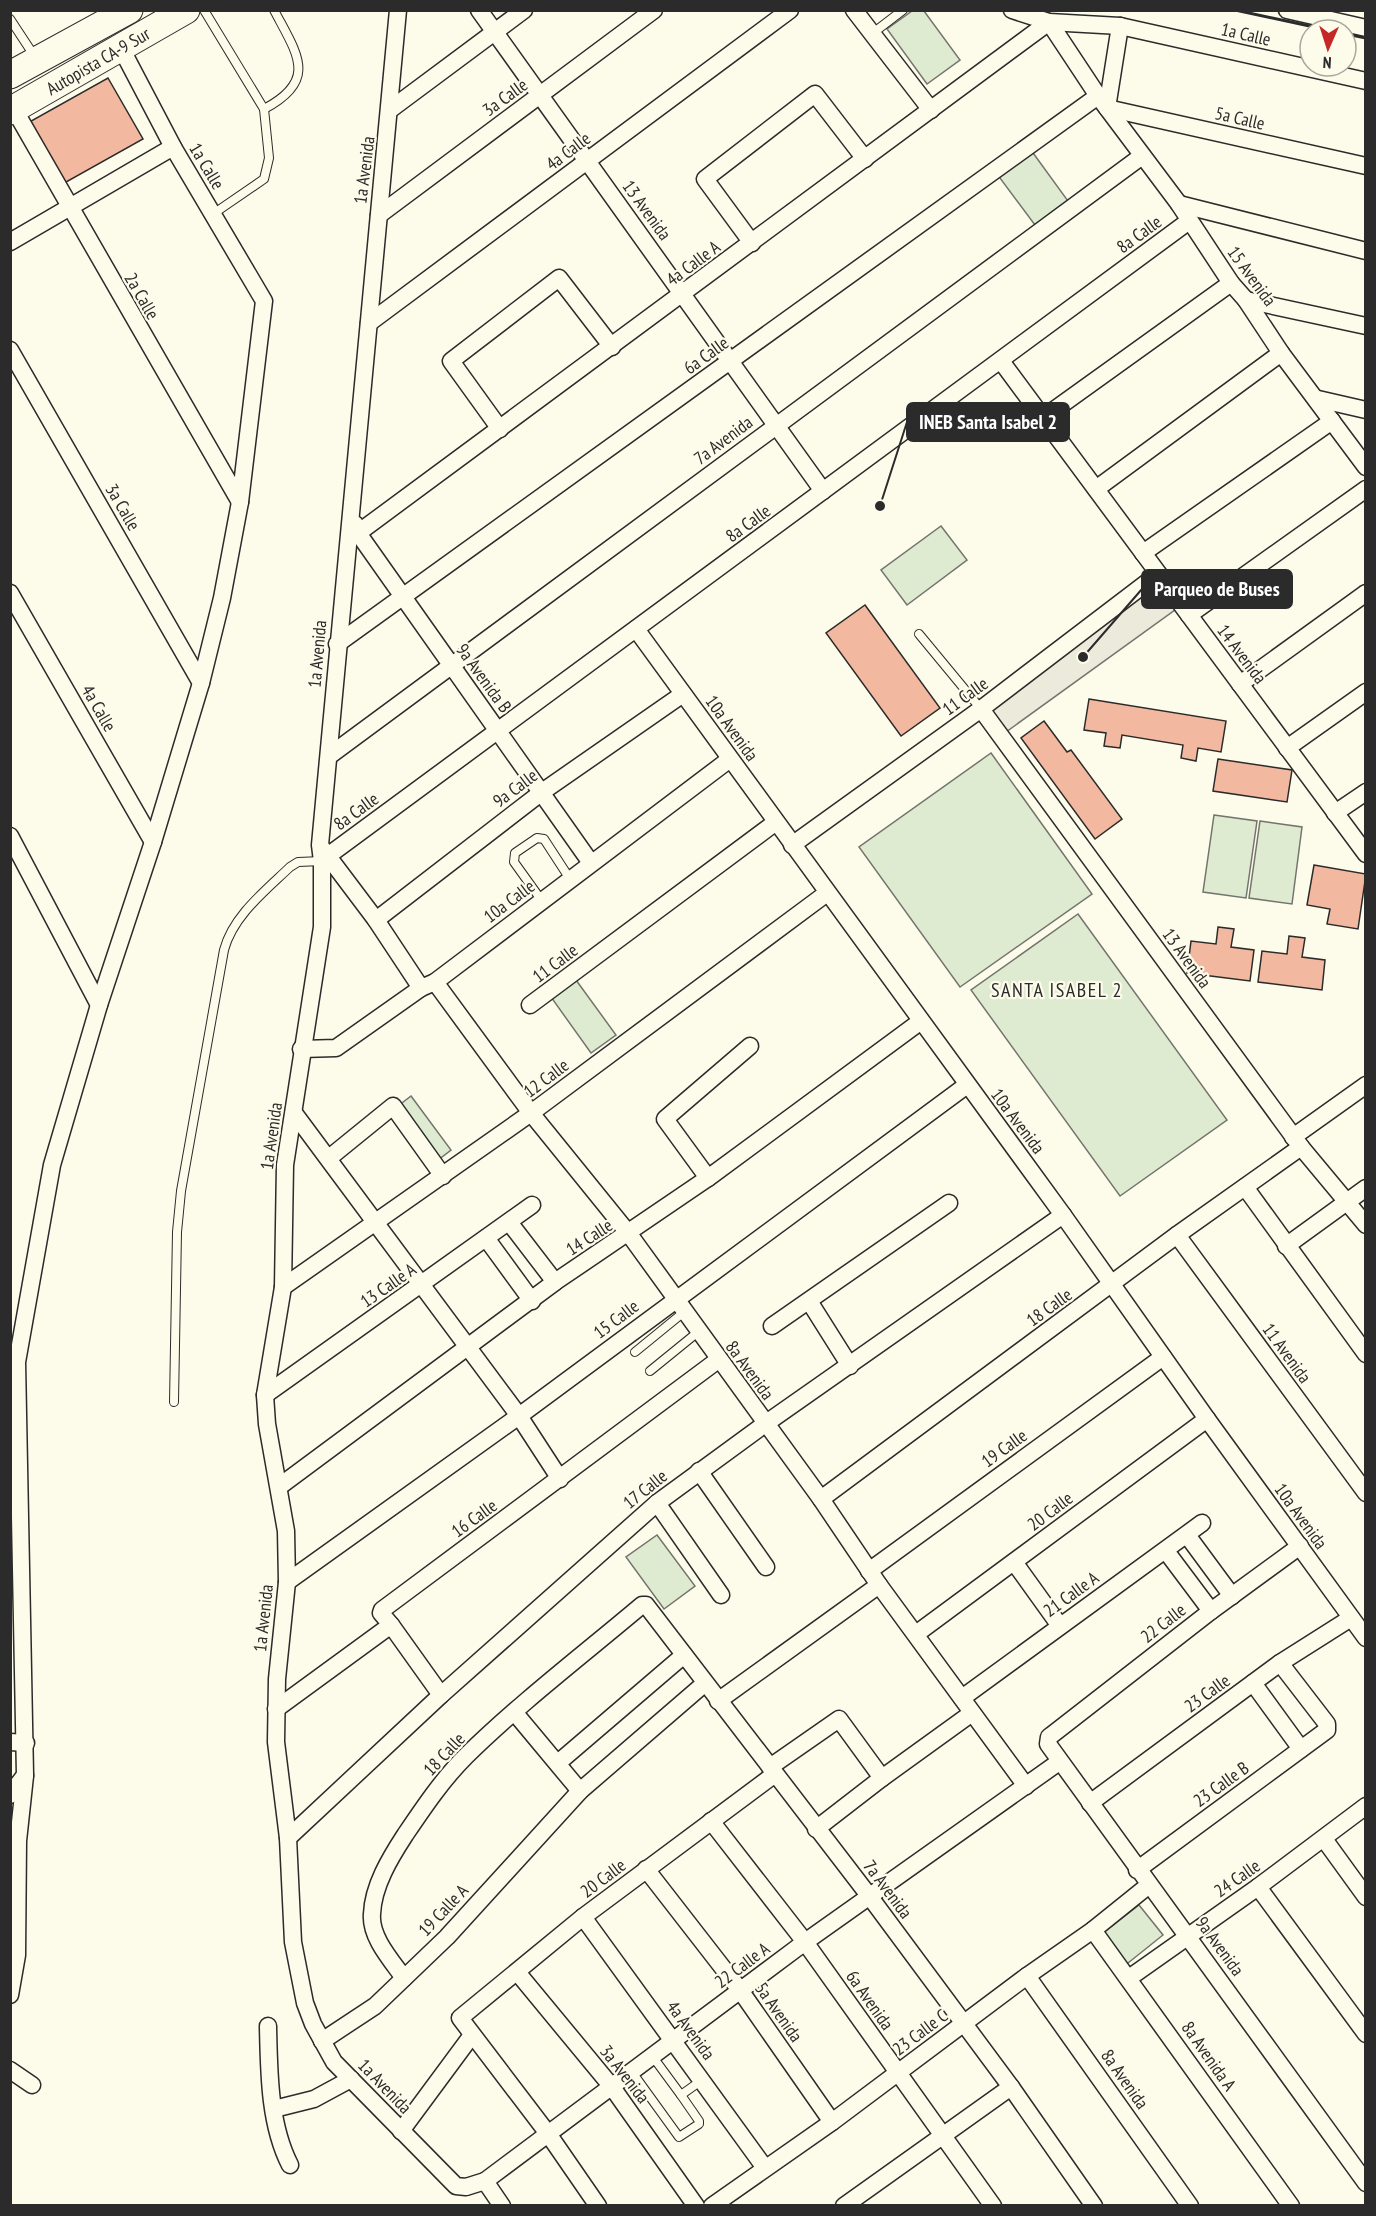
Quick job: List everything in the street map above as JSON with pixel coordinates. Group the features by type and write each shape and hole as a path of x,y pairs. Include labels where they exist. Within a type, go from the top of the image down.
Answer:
{"highway":[{"name":"Autopista CA-9 Sur","path":"12,95 37,60 129,10"},
{"name":"Autopista CA-9 Sur","path":"12,95 121,48 186,10"}],"street":[{"name":"1a Avenida","path":"398,10 391,109 337,644 329,756 322,927 301,1049 294,1113 285,1165 283,1287 265,1395 267,1424 280,1486 286,1531 286,1582 276,1709 276,1742 288,1838 293,1942 305,2003 322,2041 334,2062 456,2186 466,2187 485,2181"},
{"name":"13 Avenida","path":"479,10 823,491"},
{"path":"391,109 524,10"},
{"name":"3a Calle","path":"379,215 654,10"},
{"name":"4a Calle","path":"369,322 790,10"},
{"path":"854,10 931,110"},
{"name":"1a Calle","path":"1012,10 1049,22 1120,26 1365,81"},
{"path":"1287,10 1365,27"},
{"path":"1355,10 1365,27"},
{"name":"15 Avenida","path":"1049,22 1102,102 1179,204 1231,283 1246,300 1281,353 1318,399 1365,467"},
{"name":"4a Calle A","path":"358,533 1049,22"},
{"path":"1102,102 1120,26"},
{"name":"1a Calle","path":"121,48 173,147 264,301 240,502"},
{"path":"752,243 705,179 815,94 865,159"},
{"name":"2a Calle","path":"12,95 69,209 240,502"},
{"name":"5a Calle","path":"1102,102 1365,166"},
{"name":"6a Calle","path":"337,644 729,362 1102,102"},
{"path":"10,242 173,147"},
{"name":"7a Avenida","path":"329,756 1142,156"},
{"name":"8a Calle","path":"1179,204 1365,251"},
{"name":"8a Calle","path":"324,854 498,731 1189,221"},
{"path":"500,429 451,361 559,278 612,347"},
{"path":"1043,418 1231,283"},
{"path":"1246,300 1365,326"},
{"name":"3a Calle","path":"10,350 201,683"},
{"path":"1096,489 1281,353"},
{"name":"14 Avenida","path":"1001,360 1365,854"},
{"path":"1318,399 1365,410"},
{"path":"1143,553 1332,421"},
{"path":"1189,615 1365,489"},
{"path":"10,1995 16,1965 18,1841 25,1775 18,1743 14,1362 52,1165 99,1005 153,842 201,683 222,598 240,502"},
{"name":"9a Avenida B","path":"352,512 358,533 402,598 591,863"},
{"name":"11 Calle","path":"792,845 981,710 1158,574"},
{"name":"4a Calle","path":"10,593 153,842"},
{"path":"1240,684 1365,593"},
{"name":"10a Avenida","path":"636,629 1064,1215 1365,1638"},
{"path":"1287,748 1365,692"},
{"name":"9a Calle","path":"376,920 542,792 683,694"},
{"name":"13 Avenida","path":"981,710 1297,1142 1365,1225"},
{"name":"10a Calle","path":"301,1049 336,1048 428,986 730,759"},
{"path":"1335,813 1365,792"},
{"name":"11 Calle","path":"530,1005 776,822"},
{"path":"10,836 99,1005"},
{"name":"8a Avenida","path":"324,854 628,1234 821,1499 879,1586 1026,1786"},
{"name":"12 Calle","path":"283,1287 531,1113 827,893"},
{"name":"14 Calle","path":"280,1486 555,1282 708,1178 921,1021"},
{"path":"708,1178 665,1119 750,1046"},
{"name":"15 Calle","path":"286,1582 519,1416 679,1306 967,1085"},
{"name":"18 Calle","path":"821,1499 1245,1187 1365,1085"},
{"path":"329,1158 393,1106 443,1176"},
{"path":"294,1113 378,1222 519,1416 560,1479"},
{"path":"1245,1187 1365,1354"},
{"path":"1286,1246 1365,1188"},
{"path":"772,1326 949,1203"},
{"name":"13 Calle A","path":"265,1395 423,1285 532,1205"},
{"name":"17 Calle","path":"288,1838 441,1695 657,1503 765,1424 1064,1215"},
{"path":"509,1222 555,1282"},
{"name":"11 Avenida","path":"1177,1235 1365,1493"},
{"path":"486,1238 532,1301"},
{"path":"809,1301 850,1366"},
{"name":"19 Calle","path":"869,1571 1163,1357"},
{"name":"16 Calle","path":"391,1625 381,1613 382,1610 718,1360"},
{"name":"20 Calle","path":"916,1634 1207,1419"},
{"path":"699,1471 766,1567"},
{"path":"657,1503 721,1595"},
{"name":"21 Calle A","path":"962,1698 1203,1523"},
{"path":"1187,1535 1232,1596"},
{"name":"22 Calle","path":"1053,1734 1299,1546"},
{"path":"1166,1551 1211,1611"},
{"path":"1014,1562 1060,1626"},
{"path":"718,1701 879,1586"},
{"name":"7a Avenida","path":"642,1605 649,1606 704,1684 870,1897 1011,2087 1094,2205"},
{"name":"18 Calle","path":"404,1978 373,1929 371,1915 383,1873 432,1794 465,1757 642,1605"},
{"name":"23 Calle","path":"1090,1803 1280,1663 1351,1618"},
{"path":"276,1709 391,1625 441,1695"},
{"path":"559,1762 684,1655"},
{"name":"23 Calle B","path":"1137,1870 1327,1730 1327,1724 1280,1663"},
{"path":"1253,1683 1301,1749"},
{"name":"19 Calle A","path":"322,2041 375,2006 447,1937 580,1791 704,1684"},
{"path":"515,1713 559,1762 580,1791"},
{"path":"816,1829 972,1713"},
{"name":"20 Calle","path":"472,2036 460,2020 462,2014 583,1917 711,1821 772,1770 839,1719 882,1778"},
{"name":"9a Avenida","path":"1053,1734 1048,1737 1048,1744 1059,1762 1137,1870 1188,1935 1365,2183"},
{"name":"22 Calle A","path":"485,2181 805,1942 1059,1762"},
{"path":"10,1795 25,1775"},
{"name":"24 Calle","path":"1129,1978 1324,1839 1365,1806"},
{"name":"6a Avenida","path":"711,1821 805,1942 993,2205"},
{"path":"1324,1839 1365,1897"},
{"name":"5a Avenida","path":"646,1869 740,1990 832,2122"},
{"name":"23 Calle C","path":"712,2205 898,2074 1027,1976 1093,1930 1149,1885"},
{"path":"1258,1887 1365,2034"},
{"name":"4a Avenida","path":"583,1917 703,2079 765,2168"},
{"name":"8a Avenida A","path":"1093,1930 1291,2205"},
{"name":"3a Avenida","path":"517,1972 612,2087 696,2205"},
{"name":"8a Avenida","path":"1027,1976 1190,2205"},
{"path":"268,2026 274,2109 279,2139 290,2165"},
{"path":"401,2131 472,2036 549,2135 598,2205"},
{"path":"10,2070 32,2085"},
{"path":"274,2109 314,2099 351,2079"},
{"path":"844,2205 1011,2087"},
{"path":"485,2181 502,2205"}],"lane":[{"path":"204,10 264,109 269,158 264,179 213,214"},
{"path":"264,109 279,101 296,86 299,65 293,47 274,10"},
{"path":"873,33 903,10"},
{"path":"10,19 37,60"},
{"path":"919,634 981,710"},
{"path":"542,901 514,862 515,853 537,838 544,839 570,879"},
{"path":"174,1402 177,1232 181,1191 227,939 240,919 290,867 298,862 324,854"},
{"path":"635,1352 679,1306"},
{"path":"650,1371 698,1332"},
{"path":"632,2072 680,2137 699,2124 653,2056"},
{"path":"681,2096 703,2079"}],"green space":[{"path":"912,11 924,11 960,60 927,84 887,29"},
{"path":"1028,146 1068,201 1035,225 994,170"},
{"path":"941,526 967,560 907,605 881,570"},
{"path":"991,753 1092,894 960,987 859,847"},
{"path":"1214,815 1257,821 1246,898 1203,892"},
{"path":"1260,821 1302,827 1292,904 1249,898"},
{"path":"1078,914 1227,1120 1120,1196 971,990"},
{"path":"576,980 616,1035 591,1053 551,997"},
{"path":"411,1096 451,1150 429,1167 389,1113"},
{"path":"657,1535 695,1586 664,1609 626,1557"},
{"path":"1139,1905 1163,1935 1123,1967 1099,1936"}],"shaded area":[{"path":"1160,581 1179,607 1006,732 987,707"}],"building":[{"path":"108,78 143,139 59,186 24,125"},
{"path":"865,605 940,708 901,736 826,633"},
{"path":"1089,699 1226,721 1221,752 1198,748 1196,761 1181,758 1183,745 1122,735 1120,748 1104,746 1106,733 1084,730"},
{"path":"1044,721 1067,752 1071,750 1122,819 1095,839 1021,738"},
{"path":"1218,759 1292,770 1287,802 1213,791"},
{"path":"1314,865 1366,874 1358,929 1327,924 1330,909 1307,905"},
{"path":"1218,927 1234,929 1231,947 1254,950 1250,981 1187,973 1191,941 1216,944"},
{"path":"1289,936 1305,938 1302,957 1325,960 1322,990 1258,982 1262,951 1287,954"}],"wall":[{"path":"1235,10 1298,24"},
{"path":"1358,36 1366,38"}],"place":[{"name":"INEB Santa Isabel 2","path":"880,506"},
{"name":"Parqueo de Buses","path":"1083,657"}],"district":[{"name":"SANTA ISABEL 2","path":"1057,990"}]}
